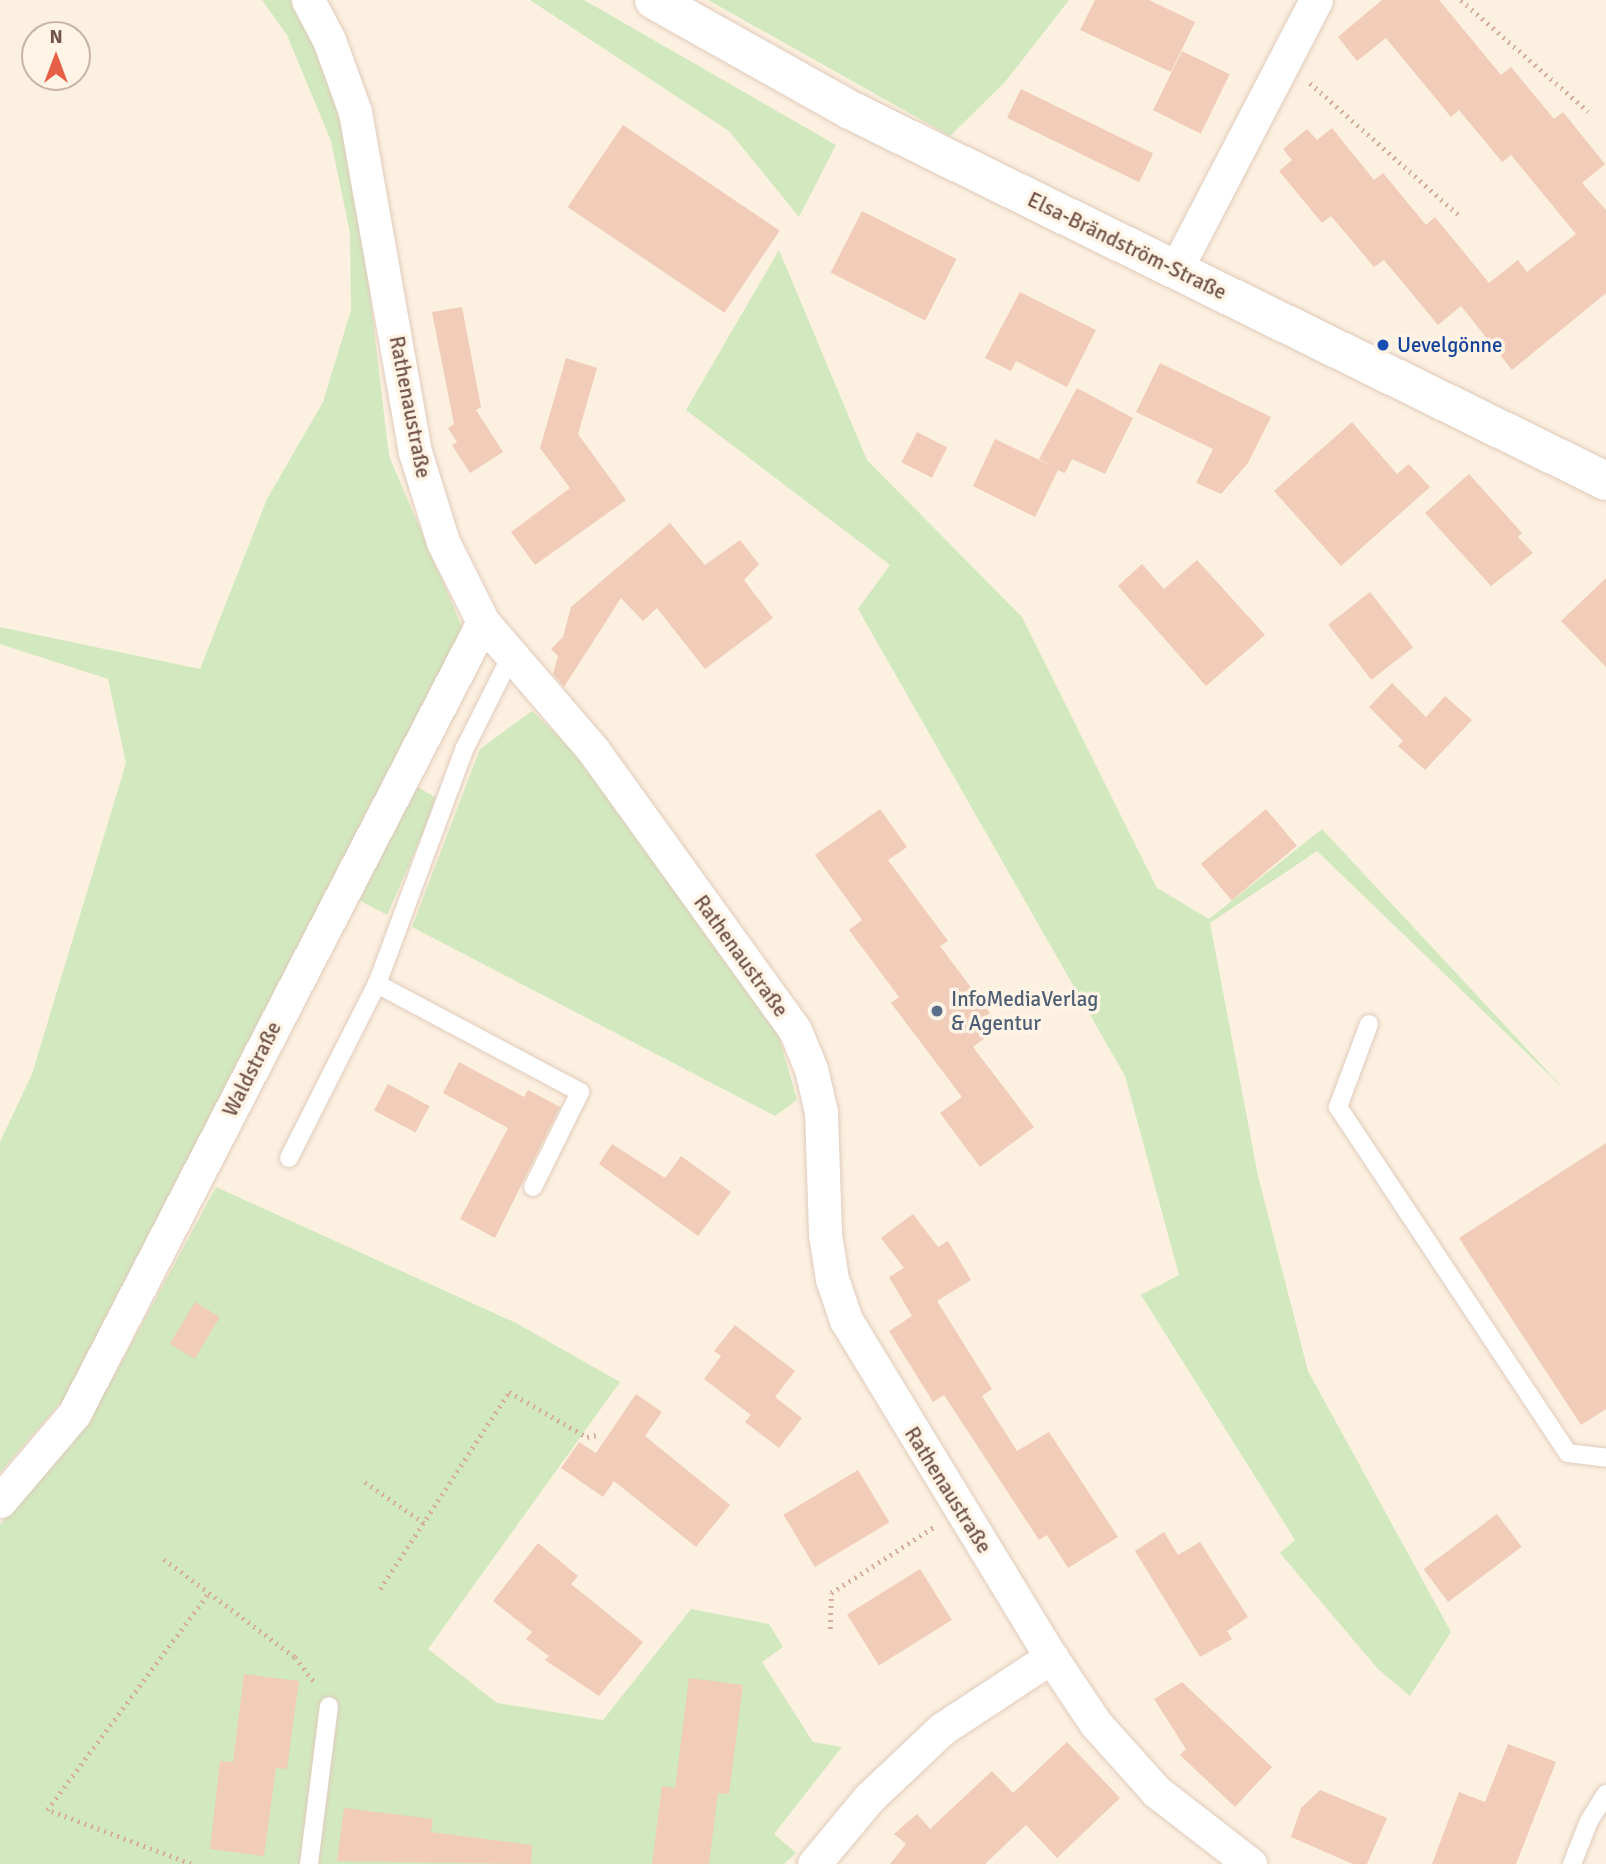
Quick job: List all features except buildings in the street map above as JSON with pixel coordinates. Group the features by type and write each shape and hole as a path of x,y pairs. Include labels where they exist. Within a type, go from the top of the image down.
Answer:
{"street":[{"name":"Rathenaustraße","path":"308,0 329,40 355,112 415,452 443,542 483,622 510,659 593,750 795,1030 811,1069 821,1112 825,1234 832,1279 846,1320 1051,1657 1096,1724 1157,1792 1250,1864"},
{"name":"Elsa-Brändström-Straße","path":"654,0 852,111 1606,481"},
{"path":"1176,269 1316,0"},
{"name":"Waldstraße","path":"0,1501 75,1414 483,622"},
{"path":"814,1864 869,1798 942,1729 1051,1657"}],"lane":[{"path":"289,1157 377,984 466,748 510,659"},
{"path":"377,984 580,1092 533,1187"},
{"path":"1369,1024 1338,1107 1568,1453 1606,1458"},
{"path":"309,1864 329,1706"},
{"path":"1572,1864 1606,1794"}],"path":[{"path":"1461,0 1588,111"},
{"path":"1284,60 1460,216"},
{"path":"380,1589 509,1392 587,1437 596,1435"},
{"path":"365,1482 424,1523"},
{"path":"830,1629 831,1593 961,1510"},
{"path":"164,1559 295,1657 329,1706"},
{"path":"191,1864 47,1810 209,1592"}],"green space":[{"path":"262,0 298,0 309,18 356,176 389,456 466,636 70,1392 0,1473 0,1142 32,1074 126,763 108,679 0,644 0,627 200,669 267,499 323,402 351,310 350,233 331,141 287,35"},
{"path":"530,0 584,0 836,145 799,217 729,131"},
{"path":"708,0 1069,0 1005,82 950,136"},
{"path":"779,250 867,460 1022,617 1157,888 1209,919 1322,829 1566,1091 1317,851 1210,923 1258,1176 1308,1371 1451,1632 1410,1696 1377,1668 1280,1553 1295,1540 1141,1295 1179,1275 1125,1076 858,609 890,565 686,410"},
{"path":"532,711 580,757 778,1033 797,1100 775,1116 412,927 480,749"},
{"path":"411,783 438,799 387,915 355,898"},
{"path":"216,1187 516,1323 620,1382 428,1649 497,1703 603,1720 691,1609 769,1624 783,1647 762,1662 813,1742 842,1747 774,1834 796,1853 784,1864 0,1864 0,1525 115,1374"}],"place":[{"name":"Uevelgönne","path":"1383,345"},
{"name":"InfoMediaVerlag & Agentur","path":"937,1011"}]}
